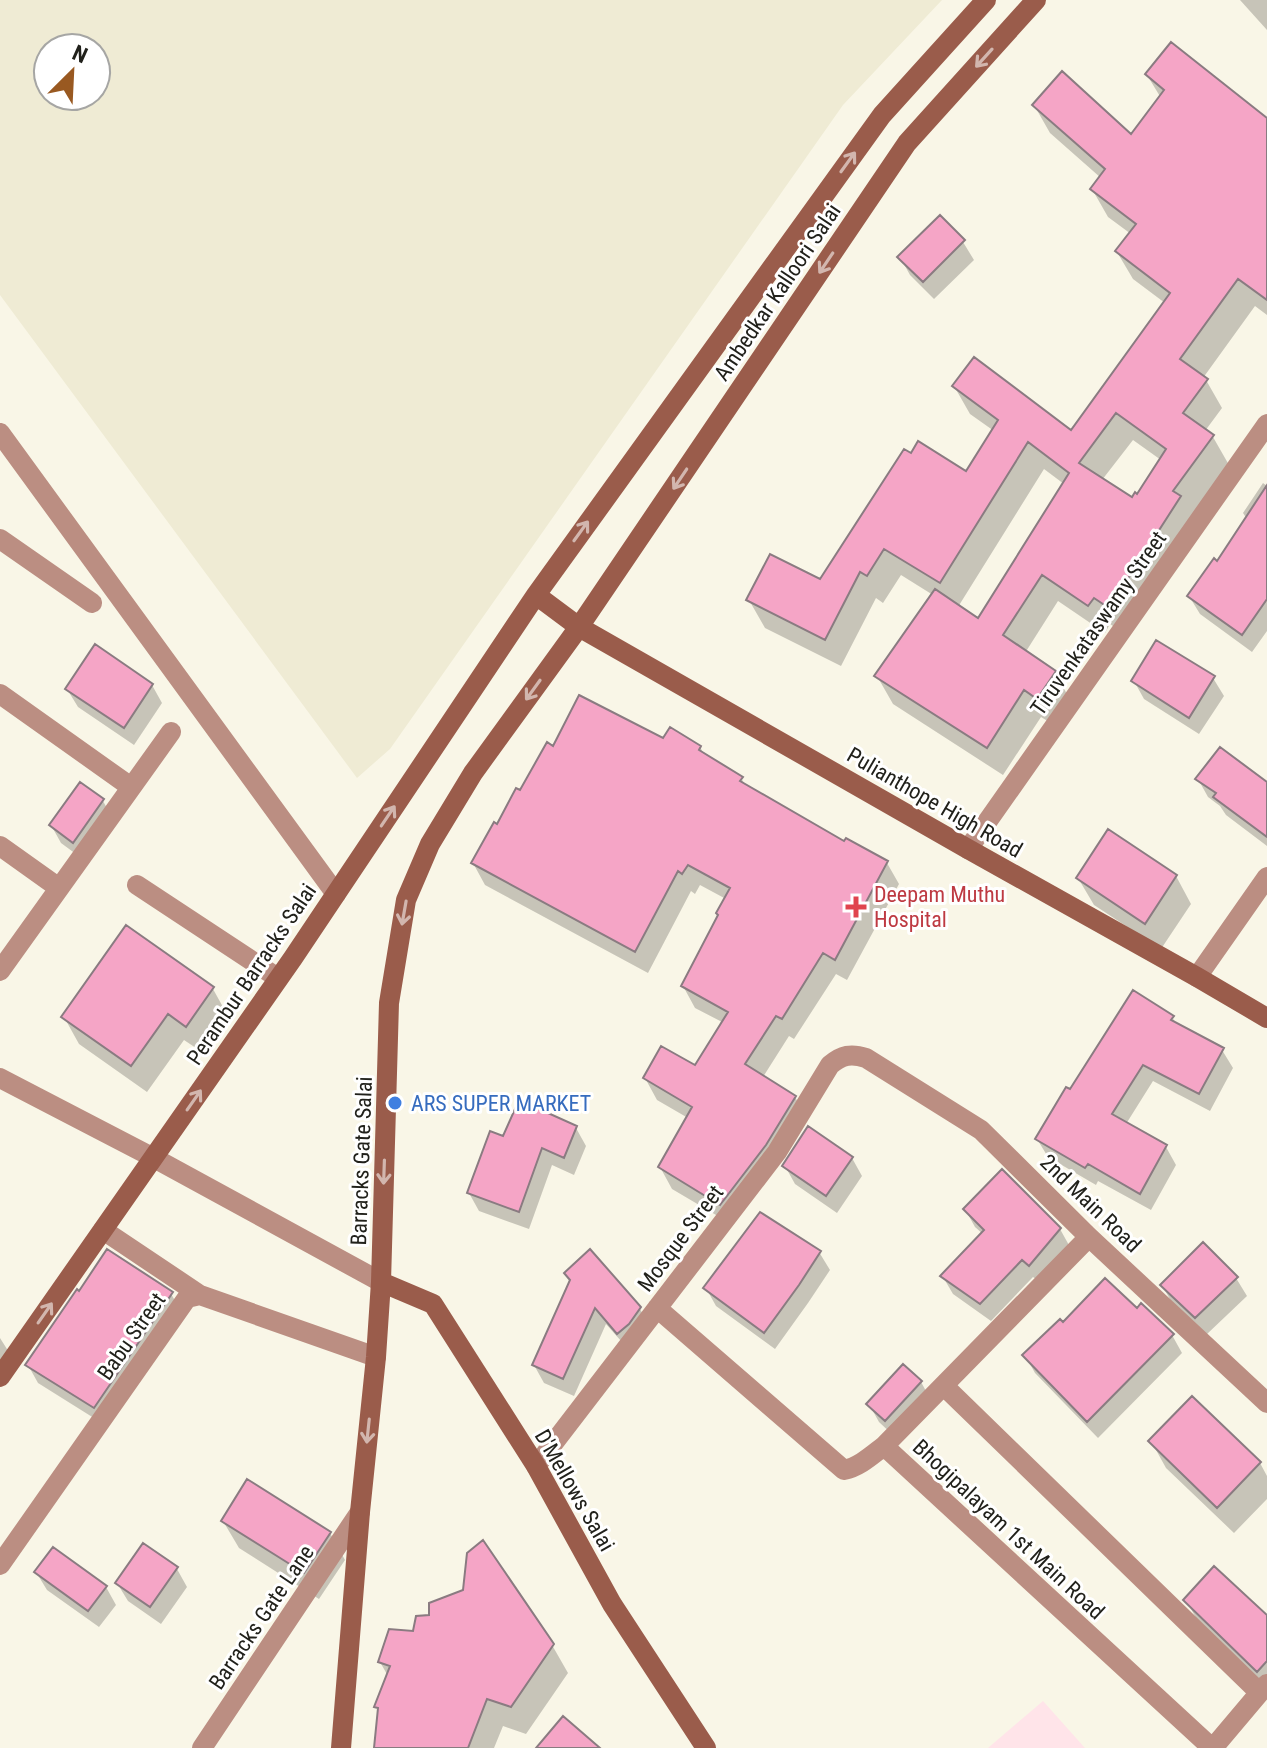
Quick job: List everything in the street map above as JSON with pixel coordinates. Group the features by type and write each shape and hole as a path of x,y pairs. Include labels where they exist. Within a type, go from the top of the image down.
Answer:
{"main road":[{"name":"Ambedkar Kalloori Salai","path":"536,595 882,115 986,0"},
{"name":"Ambedkar Kalloori Salai","path":"579,627 907,143 1036,0"},
{"name":"Pulianthope High Road","path":"536,595 579,627 1267,1018"},
{"name":"Perambur Barracks Salai","path":"0,1377 336,894 536,595"},
{"name":"Barracks Gate Salai","path":"341,1748 381,1282 389,1003 406,900 430,844 473,773 579,627"},
{"name":"D'Mellows Salai","path":"381,1282 433,1304 536,1466 612,1604 706,1748"}],"street":[{"name":"Tiruvenkataswamy Street","path":"968,849 1267,424"},
{"path":"0,433 336,894"},
{"path":"0,539 92,603"},
{"path":"0,694 131,787"},
{"path":"0,971 171,732"},
{"path":"0,846 59,888"},
{"path":"1197,977 1267,877"},
{"path":"137,885 278,978"},
{"name":"Mosque Street","path":"536,1466 777,1152 830,1065 840,1056 855,1054 866,1058"},
{"name":"2nd Main Road","path":"866,1058 981,1130 1089,1237 1267,1403"},
{"path":"0,1078 381,1282"},
{"path":"103,1230 200,1295"},
{"name":"Bhogipalayam 1st Main Road","path":"1089,1237 884,1446 1212,1748"},
{"name":"Babu Street","path":"0,1565 187,1298 200,1295 376,1357"},
{"path":"657,1308 844,1470 861,1463 884,1446"},
{"path":"944,1386 1263,1688 1212,1748"},
{"name":"Barracks Gate Lane","path":"202,1748 360,1512"}],"shaded area":[{"path":"0,0 942,0 843,105 390,749 357,778 0,295"},
{"path":"1043,1701 1085,1748 988,1748"}],"building":[{"path":"1171,42 1267,118 1267,300 1238,279 1180,359 1208,379 1183,413 1214,435 1173,491 1181,496 1109,608 1094,598 1088,606 1042,575 1003,635 1056,671 1037,699 1024,690 987,748 874,676 935,589 978,618 1069,473 1028,442 940,583 884,549 867,576 860,572 825,640 746,600 770,554 820,579 904,449 911,453 918,441 966,471 998,420 952,386 974,357 1071,430 1170,293 1115,251 1136,224 1090,189 1105,169 1032,105 1062,71 1131,134 1164,90 1145,74","holes":["1116,413 1166,449 1132,497 1079,463"]},
{"path":"940,215 965,240 923,282 897,257"},
{"path":"1267,485 1267,599 1242,635 1187,596 1214,558 1217,561"},
{"path":"1156,640 1215,676 1189,718 1131,681"},
{"path":"95,644 153,684 124,728 65,689"},
{"path":"579,695 663,738 670,727 701,746 699,750 743,777 740,781 844,841 846,838 888,861 835,960 823,953 782,1019 776,1016 745,1064 796,1096 766,1145 720,1205 658,1167 692,1107 643,1078 661,1046 695,1065 728,1012 681,986 730,888 688,865 682,874 678,871 635,952 471,863 516,788 520,790 547,742 553,746"},
{"path":"1220,747 1267,782 1267,837 1213,797 1216,793 1195,779"},
{"path":"80,782 104,799 73,843 49,825"},
{"path":"1108,829 1177,875 1145,924 1076,878"},
{"path":"126,925 214,987 186,1027 168,1014 131,1066 61,1017"},
{"path":"1133,990 1174,1016 1171,1020 1224,1048 1199,1094 1143,1065 1112,1114 1167,1145 1140,1194 1088,1164 1085,1168 1035,1139 1066,1087 1070,1089"},
{"path":"519,1100 577,1126 564,1158 542,1148 519,1212 467,1193 490,1131 503,1136"},
{"path":"808,1126 853,1157 826,1196 782,1166"},
{"path":"1002,1169 1061,1228 1029,1266 1022,1260 980,1304 940,1276 984,1230 963,1209"},
{"path":"760,1212 821,1251 764,1333 703,1288"},
{"path":"1203,1242 1238,1277 1195,1318 1160,1285"},
{"path":"107,1249 173,1292 94,1408 25,1365"},
{"path":"590,1249 641,1307 617,1334 595,1308 563,1379 532,1365 570,1280 564,1273"},
{"path":"1105,1278 1137,1308 1141,1303 1174,1334 1087,1422 1022,1355 1060,1319 1063,1322"},
{"path":"903,1364 922,1381 885,1421 866,1404"},
{"path":"1192,1396 1261,1462 1217,1508 1148,1441"},
{"path":"247,1479 331,1532 304,1573 221,1521"},
{"path":"483,1540 554,1644 511,1707 487,1699 468,1748 374,1748 378,1708 374,1707 390,1666 378,1662 389,1629 413,1631 416,1616 429,1615 429,1603 463,1590 467,1553"},
{"path":"143,1543 178,1567 150,1607 115,1583"},
{"path":"53,1547 107,1586 88,1611 34,1572"},
{"path":"1214,1566 1267,1615 1267,1661 1257,1672 1183,1600"},
{"path":"563,1716 600,1748 536,1748"}],"place":[{"name":"Deepam Muthu Hospital","path":"856,907"},
{"name":"ARS SUPER MARKET","path":"395,1103"}]}
